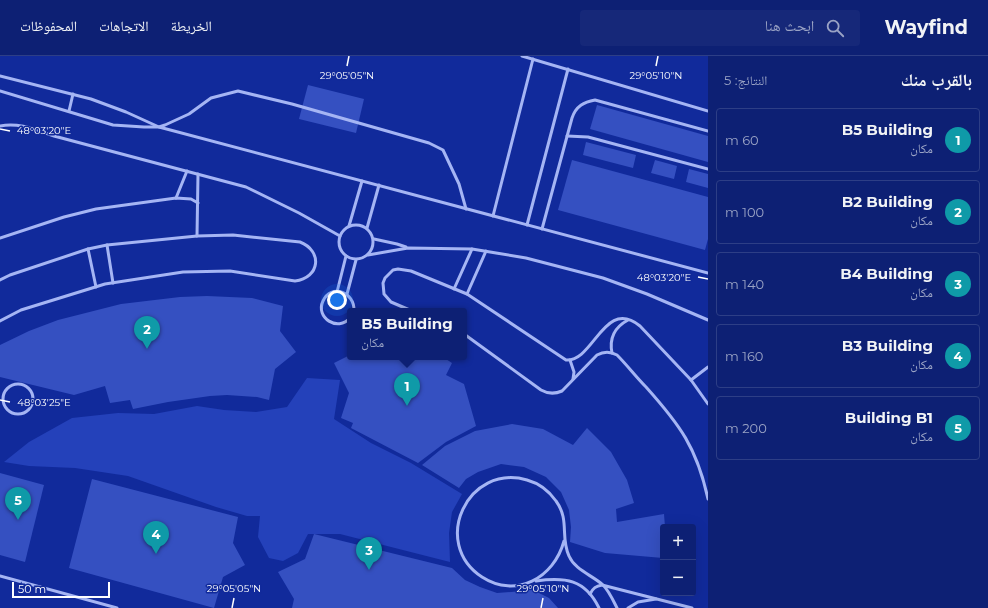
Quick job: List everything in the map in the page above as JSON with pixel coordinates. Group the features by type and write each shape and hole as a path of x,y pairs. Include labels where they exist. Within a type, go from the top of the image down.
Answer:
{"lane":[{"path":"522,56 708,111"},
{"path":"493,216 533,59"},
{"path":"527,225 568,69"},
{"path":"0,76 74,94 109,105 159,127 708,273"},
{"path":"0,91 113,125 136,127 159,127 189,114 212,98 238,91 292,104 429,143 443,150 459,184 466,208"},
{"path":"70,111 74,94"},
{"path":"542,229 574,112 583,102 595,100 708,131"},
{"path":"0,126 15,125 27,127 54,136 246,187 299,213 340,236"},
{"path":"567,136 588,137 708,169"},
{"path":"176,198 186,171"},
{"path":"197,236 198,174"},
{"path":"349,226 362,181"},
{"path":"367,228 379,185"},
{"path":"0,238 45,222 96,209 176,198 190,199 198,203"},
{"path":"368,255 372,250 374,239 367,228 358,224 349,226 343,230 340,236 340,247 342,252 346,256 356,260 368,255 408,248 472,249 486,251 526,258 603,278 647,294 708,320"},
{"path":"0,280 88,249 107,244 197,236 233,235 300,242 306,244 312,249 316,264 309,276 302,280 295,281 222,271 183,272 113,283 22,310 0,321"},
{"path":"374,239 408,248"},
{"path":"107,244 113,283"},
{"path":"88,249 96,287"},
{"path":"454,288 472,249"},
{"path":"467,294 486,251"},
{"path":"337,292 346,256"},
{"path":"346,294 356,260"},
{"path":"405,308 391,302 384,294 383,283 385,278 393,270 398,269 411,271 467,294 563,358 570,360 579,356 609,323 621,319 628,320 640,326 691,380 708,404"},
{"path":"347,321 341,324 335,324 329,322 325,318 322,313 322,307 326,296 337,292 346,294 351,298 354,308"},
{"path":"612,353 611,346 614,333 622,323 628,320"},
{"path":"467,336 545,392 562,391 597,355 604,352 612,353 621,360 663,406 684,434 697,459 704,479 708,499"},
{"path":"570,360 574,372 573,379"},
{"path":"691,380 708,367"},
{"path":"22,384 30,390 33,399 27,411 14,414 6,408 1,399 5,391 13,385 22,384"},
{"path":"0,389 5,391"},
{"path":"704,397 708,394"},
{"path":"511,477 532,481 541,486 556,501 564,520 564,542 562,552 550,570 542,576 522,585 501,585 491,582 474,570 467,562 458,543 458,522 461,511 470,498 481,487 500,478 511,477"},
{"path":"564,542 569,556 574,563 602,585 611,595 617,608"},
{"path":"0,576 117,608"},
{"path":"532,581 550,579 564,580 583,586 599,608"},
{"path":"590,594 592,589 602,585 662,599 692,608"},
{"path":"628,608 638,602 662,599"}],"shaded area":[{"path":"307,378 340,380 334,419 371,443 411,463 462,494 452,512 449,533 450,562 340,534 308,534 298,553 283,561 269,558 258,537 260,516 247,516 216,507 128,476 75,468 29,466 4,462 29,442 72,418 118,413 154,414 197,406 224,410 256,412 287,407"}],"building":[{"path":"308,85 364,99 356,133 299,119"},
{"path":"597,105 708,136 708,162 590,129"},
{"path":"586,142 636,155 633,168 583,155"},
{"path":"572,160 708,197 708,239 705,250 558,210"},
{"path":"655,160 677,166 674,179 651,173"},
{"path":"689,169 708,174 708,188 686,182"},
{"path":"207,296 252,298 283,306 280,331 296,352 275,369 269,400 257,397 227,395 210,396 133,409 130,400 110,403 105,386 74,395 0,377 0,345 29,331 58,320 121,304 180,297"},
{"path":"347,356 347,360 448,360 452,363 446,375 464,384 476,426 446,442 418,463 351,428 353,423 341,418 349,393 334,363"},
{"path":"512,424 543,429 573,445 587,428 611,452 627,480 634,503 616,509 617,522 664,514 665,524 660,524 660,558 605,553 570,542 571,527 569,510 561,492 546,477 524,467 501,464 478,472 466,479 459,488 422,465 445,446 475,431"},
{"path":"0,473 44,485 25,562 0,555"},
{"path":"92,479 238,517 233,543 245,565 223,577 214,608 69,568"},
{"path":"314,534 452,568 465,580 497,593 523,591 529,588 549,598 558,608 292,608 294,599 278,572 305,559"}],"place":[{"name":"B2 Building","path":"147,349"},
{"name":"B5 Building","path":"407,406"},
{"name":"Building B1","path":"18,520"},
{"name":"B3 Building","path":"156,554"},
{"name":"B4 Building","path":"369,570"}]}
